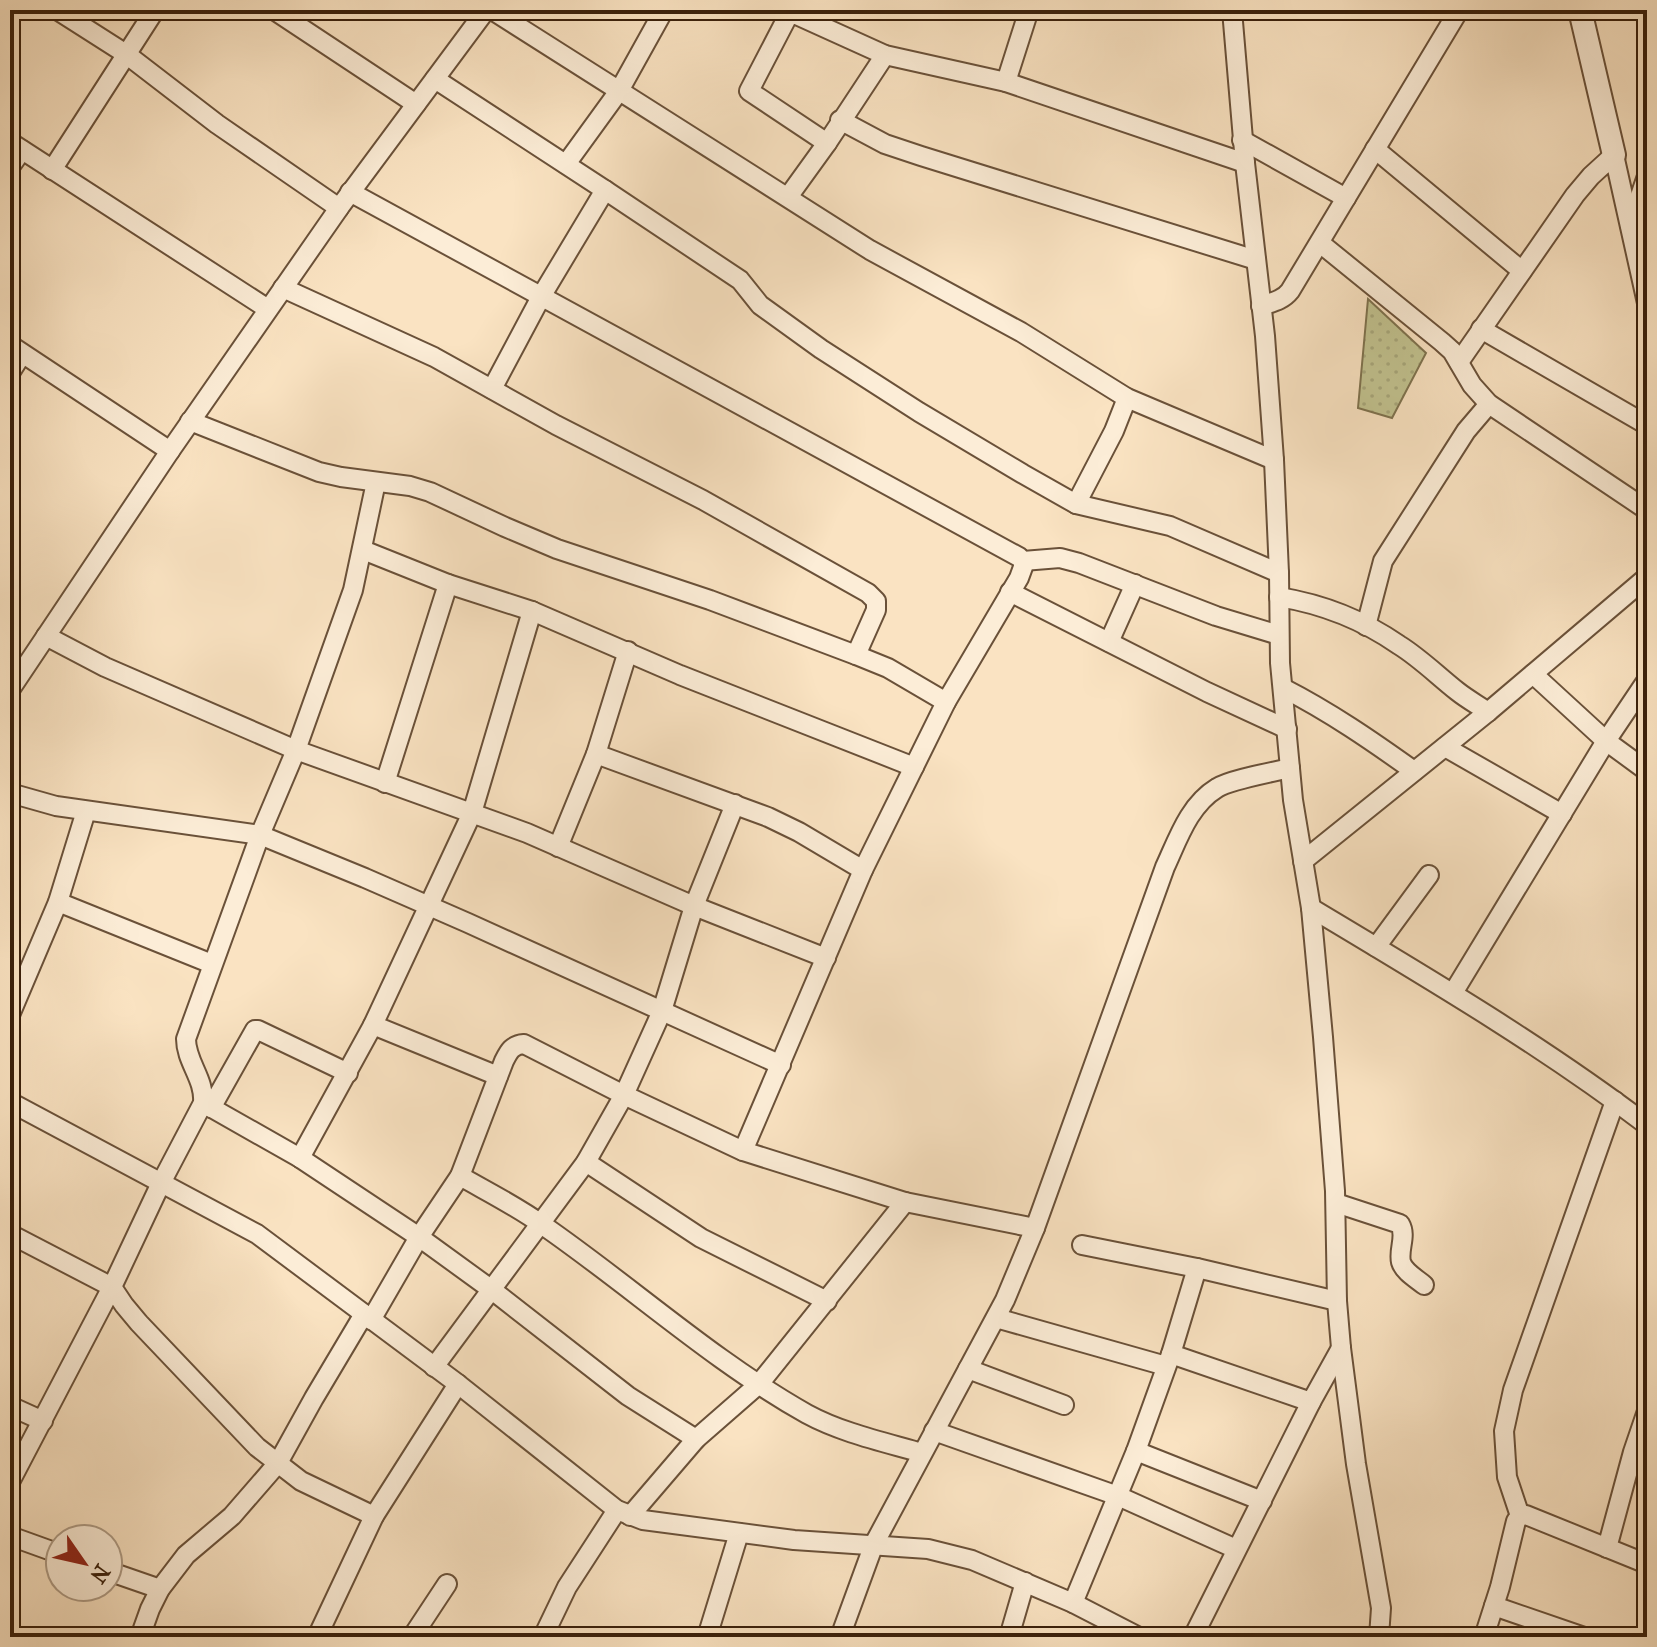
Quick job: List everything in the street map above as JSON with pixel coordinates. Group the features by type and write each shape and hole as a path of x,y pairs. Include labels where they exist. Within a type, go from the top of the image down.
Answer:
{"street":[{"path":"57,10 126,54 217,124 339,208"},
{"path":"52,170 155,10"},
{"path":"274,10 416,104"},
{"path":"10,690 190,421 350,192 489,10 870,250 1021,332 1127,398 1274,460"},
{"path":"566,164 619,91 664,10"},
{"path":"1006,82 1029,10"},
{"path":"1232,10 1274,460 1280,663 1290,768 1311,908 1336,1203 1341,1348 1356,1464 1381,1608 1379,1637"},
{"path":"1261,306 1285,297 1459,10"},
{"path":"1580,10 1614,155 1639,229 1647,303"},
{"path":"827,143 749,91 791,11 885,55 1006,82 1245,163"},
{"path":"788,197 885,55"},
{"path":"435,79 740,280 760,305 821,349 919,412 1076,504 1170,526 1279,573"},
{"path":"840,120 885,144 1256,260"},
{"path":"1242,140 1346,198"},
{"path":"10,167 16,146 268,309"},
{"path":"1375,149 1522,271"},
{"path":"1459,362 1575,195 1614,155"},
{"path":"1639,229 1647,176"},
{"path":"492,389 542,295 605,190"},
{"path":"350,192 1023,561 1060,558 1079,563 1216,616 1279,635"},
{"path":"1320,243 1452,351 1472,385 1489,404 1647,510"},
{"path":"283,288 434,357 556,425 703,500 868,593 876,601 876,610 856,655"},
{"path":"1481,329 1647,425"},
{"path":"10,373 16,350 170,451"},
{"path":"1076,504 1114,431 1127,398"},
{"path":"1366,626 1383,561 1466,431 1489,404"},
{"path":"190,421 319,472 430,492 557,549 710,600 888,668 946,702"},
{"path":"376,482 353,590 296,750 260,835 212,964 186,1039 186,1049 200,1077 207,1106 300,1158 419,1237 628,1396 696,1439"},
{"path":"363,550 448,584 532,611 680,675 914,767"},
{"path":"743,1151 863,870 946,702 1010,592 1023,561"},
{"path":"1303,861 1488,712 1647,577"},
{"path":"385,783 448,584"},
{"path":"1109,642 1135,584"},
{"path":"1010,592 1287,729"},
{"path":"1279,597 1306,602 1366,626 1398,644 1488,712"},
{"path":"300,1158 373,1025 472,813 532,611"},
{"path":"46,636 105,667 296,750 527,833 694,906 826,958"},
{"path":"558,847 596,754 628,651"},
{"path":"1533,674 1606,741 1647,771"},
{"path":"1453,993 1606,741 1647,680"},
{"path":"1283,688 1354,728 1414,771"},
{"path":"1445,747 1562,814"},
{"path":"596,754 768,817 863,870"},
{"path":"840,1637 874,1544 1005,1300 1035,1228 1165,867 1186,822 1199,802 1219,786 1290,768"},
{"path":"10,793 56,806 260,835 429,906 781,1065"},
{"path":"434,1367 586,1162 624,1095 662,1011 694,906 735,804"},
{"path":"10,1015 58,902 86,811"},
{"path":"1376,947 1429,875"},
{"path":"58,902 212,964"},
{"path":"1311,908 1550,1055 1647,1125"},
{"path":"373,1025 498,1076"},
{"path":"10,1482 112,1287 161,1183 255,1030 348,1073"},
{"path":"140,1637 160,1589 186,1555 232,1516 278,1463 460,1176 498,1076 510,1049 516,1045 524,1044 743,1151 905,1202 1035,1228"},
{"path":"1520,1516 1507,1477 1504,1431 1513,1390 1615,1101"},
{"path":"10,1102 257,1234 624,1513 643,1520 794,1540 928,1549 972,1560 1025,1582 1139,1637"},
{"path":"586,1162 701,1238 827,1301"},
{"path":"460,1176 542,1224 759,1384 809,1415 851,1433 922,1453"},
{"path":"543,1637 567,1587 624,1513 696,1439 759,1384 905,1202"},
{"path":"1336,1203 1400,1224 1404,1230 1401,1262 1407,1272 1424,1285"},
{"path":"13,1242 112,1287 139,1323 257,1447 301,1481 374,1516"},
{"path":"1082,1245 1337,1301"},
{"path":"1073,1603 1136,1451 1197,1268"},
{"path":"996,1318 1168,1360 1311,1402"},
{"path":"1193,1637 1341,1348"},
{"path":"968,1369 1064,1405"},
{"path":"317,1637 374,1516 458,1384"},
{"path":"10,1406 43,1421"},
{"path":"1607,1548 1647,1411"},
{"path":"934,1431 1118,1496 1236,1549"},
{"path":"1136,1451 1262,1501"},
{"path":"1484,1637 1516,1521 1520,1516 1526,1515 1647,1564"},
{"path":"707,1637 739,1533"},
{"path":"10,1536 44,1548"},
{"path":"124,1577 160,1589"},
{"path":"1009,1637 1025,1582"},
{"path":"412,1637 447,1584"},
{"path":"1494,1606 1584,1637"}],"green space":[{"path":"1368,299 1426,353 1392,418 1358,408"}]}
